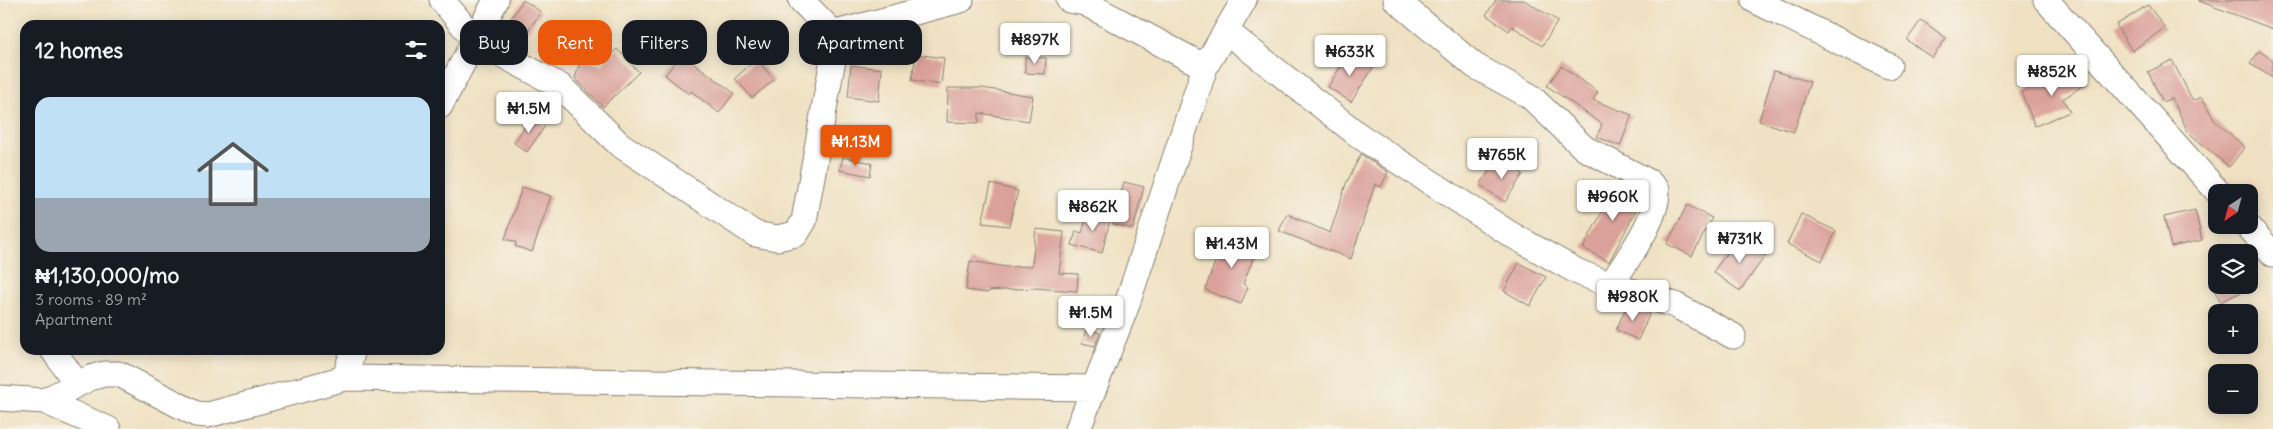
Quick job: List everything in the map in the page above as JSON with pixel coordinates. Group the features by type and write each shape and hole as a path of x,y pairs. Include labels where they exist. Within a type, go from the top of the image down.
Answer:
{"street":[{"path":"442,0 460,22"},
{"path":"486,20 496,0"},
{"path":"801,0 820,20"},
{"path":"888,20 961,0"},
{"path":"1069,0 1085,3 1205,67"},
{"path":"1078,429 1126,307 1205,67 1244,0"},
{"path":"1396,0 1476,66 1530,96 1584,148 1649,182 1657,190 1655,207 1635,246 1611,285"},
{"path":"1754,0 1889,66"},
{"path":"2046,0 2211,184"},
{"path":"1226,31 1361,137 1510,234 1578,272 1611,285 1675,305 1733,336"},
{"path":"445,97 462,65"},
{"path":"521,65 560,86 619,144 755,234 777,238 796,234 804,221 832,65"},
{"path":"2255,234 2273,254"},
{"path":"57,355 77,384"},
{"path":"345,378 352,355"},
{"path":"44,401 77,384 104,374 119,374 196,414 208,415 345,378 1093,388"},
{"path":"0,398 44,401 108,429"}],"building":[{"path":"523,0 541,12 528,31 528,20 510,20"},
{"path":"1496,0 1524,0 1558,21 1542,46 1512,26 1509,31 1486,15"},
{"path":"2273,0 2273,29 2199,1"},
{"path":"2148,5 2165,28 2132,51 2116,25"},
{"path":"1921,20 1946,38 1932,58 1907,40"},
{"path":"617,49 622,54 622,65 632,65 639,72 603,107 575,78 579,65 612,65 612,54"},
{"path":"2259,51 2273,60 2273,78 2250,64"},
{"path":"1350,52 1373,68 1351,102 1328,87"},
{"path":"922,55 944,58 941,85 912,80 914,65 922,65"},
{"path":"1025,57 1046,58 1045,74 1025,73"},
{"path":"2172,60 2193,101 2202,97 2214,120 2245,147 2229,167 2188,132 2172,98 2163,102 2148,72"},
{"path":"673,65 697,65 734,93 719,113 691,91 689,94 665,75"},
{"path":"750,65 762,65 774,80 752,98 735,78"},
{"path":"851,65 882,69 879,101 848,97"},
{"path":"1561,66 1598,92 1593,100 1632,115 1620,146 1597,137 1602,124 1547,86"},
{"path":"2082,68 2087,83 2063,99 2070,112 2035,126 2021,92"},
{"path":"1774,71 1810,82 1794,132 1759,121"},
{"path":"948,88 982,88 1033,96 1029,121 979,113 979,123 947,122"},
{"path":"531,117 545,126 527,152 514,143"},
{"path":"1361,154 1388,172 1381,187 1375,184 1351,259 1279,231 1287,214 1330,233 1346,184"},
{"path":"843,157 872,163 870,176 840,170"},
{"path":"1498,157 1523,174 1505,202 1480,185"},
{"path":"1124,182 1144,187 1133,229 1113,224"},
{"path":"1618,182 1640,194 1642,199 1609,262 1583,248"},
{"path":"991,184 1018,191 1009,226 982,223"},
{"path":"522,187 551,196 532,252 515,246 516,242 505,239"},
{"path":"1687,205 1712,218 1692,256 1667,244"},
{"path":"1089,209 1111,216 1102,253 1072,245 1076,231 1082,233"},
{"path":"2195,210 2202,240 2171,247 2164,217"},
{"path":"1801,214 1836,231 1822,261 1787,244"},
{"path":"1036,229 1064,232 1059,273 1078,274 1077,291 1034,288 989,291 988,293 966,290 970,261 1007,267 1032,266"},
{"path":"1225,233 1258,246 1243,284 1248,287 1241,304 1205,290"},
{"path":"1739,236 1766,255 1740,291 1713,272"},
{"path":"1519,263 1546,277 1530,306 1504,291"},
{"path":"2216,294 2237,294 2220,302"},
{"path":"1627,305 1650,313 1638,340 1616,330"},
{"path":"1086,329 1100,333 1095,346 1082,343"}]}
